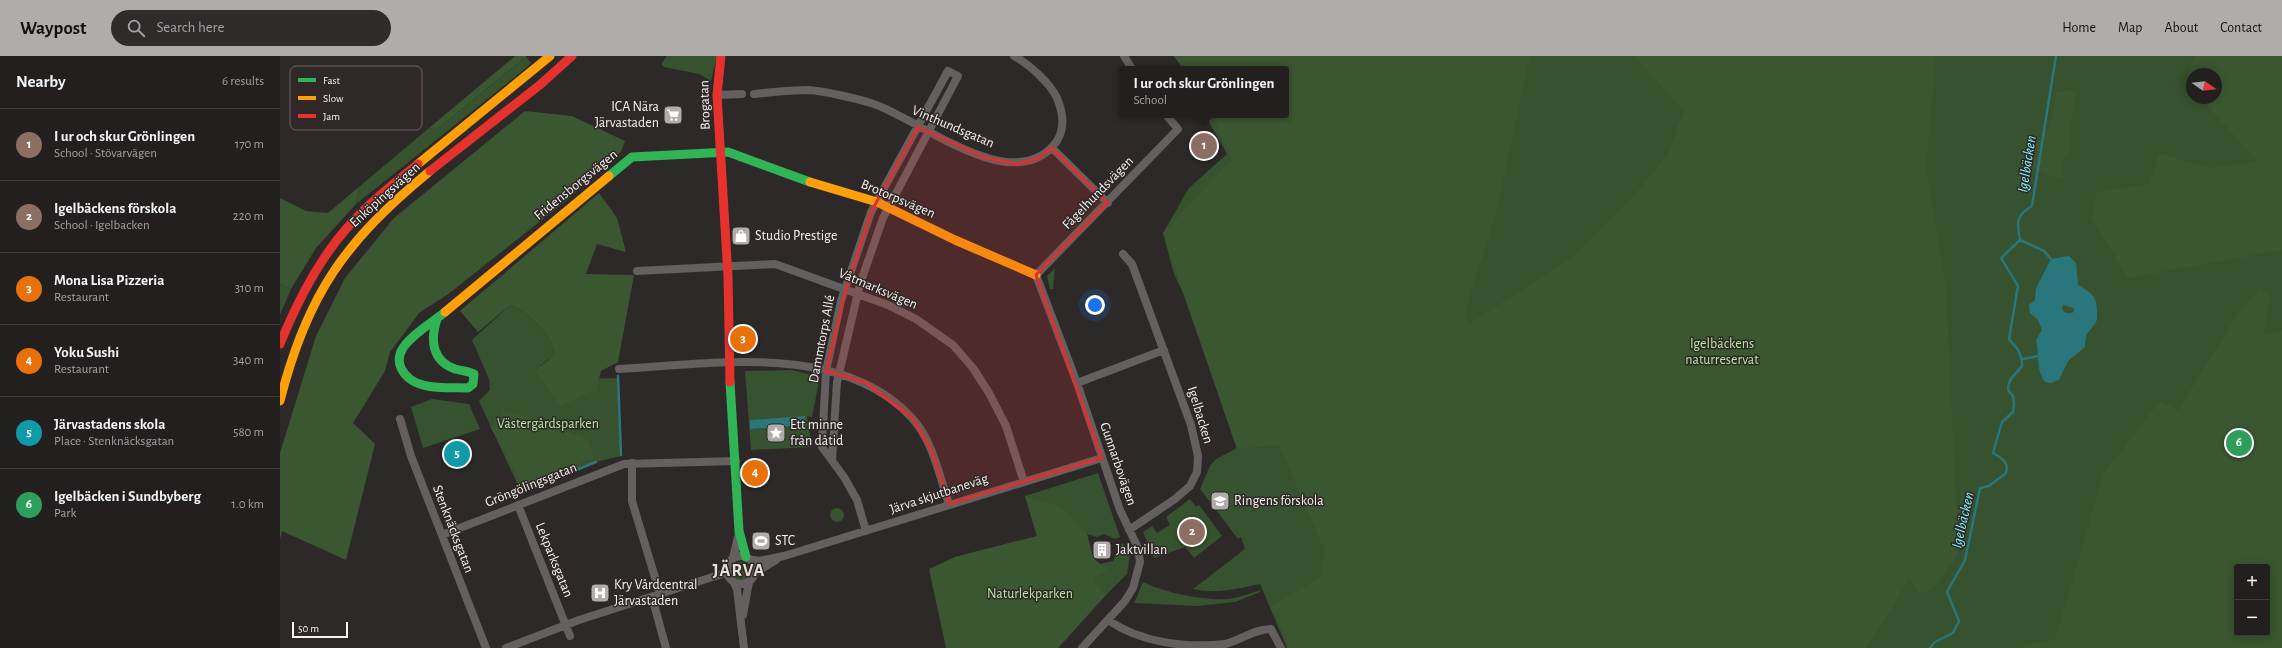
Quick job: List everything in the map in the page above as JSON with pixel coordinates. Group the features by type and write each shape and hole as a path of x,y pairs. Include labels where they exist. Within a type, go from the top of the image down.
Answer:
{"street":[{"name":"Enköpingsvägen","path":"280,344 290,319 311,277 339,237 355,219 397,181 550,56"},
{"name":"Enköpingsvägen","path":"280,401 302,326 324,283 351,245 401,197 572,56"},
{"name":"Brogatan","path":"721,56 717,95 722,152"},
{"name":"Vinthundsgatan","path":"754,94 810,90 874,104 928,132 987,158 1017,164 1038,158 1052,148 1059,140 1063,127 1063,116 1056,97 1044,81 1014,56"},
{"path":"1124,56 1130,66"},
{"name":"Dammtorps Allé","path":"832,460 839,374 858,293 889,207 958,76 948,71 869,220 846,289 826,371 822,447 857,500 866,531"},
{"path":"717,95 742,94"},
{"name":"Fågelhundsvägen","path":"1036,275 1108,203 1178,129 1169,118"},
{"path":"1052,148 1108,203"},
{"path":"722,152 727,266 729,363 739,531 733,558 728,564 728,572 733,581 742,626 744,648"},
{"name":"Brotorpsvägen","path":"722,152 728,152 800,179 878,202 955,240 1036,275"},
{"name":"Fridensborgsvägen","path":"437,319 432,335 433,348 439,359 445,364 474,374 473,384 468,388 419,384 411,381 401,370 399,361 400,352 405,345 632,157 722,152"},
{"name":"Igelbacken","path":"1123,254 1132,264 1164,350 1196,441 1198,456 1197,472 1190,486 1175,499 1129,530"},
{"name":"Våtmarksvägen","path":"727,266 775,264 888,305 916,319 937,332 966,359 989,393 1006,426 1024,482"},
{"path":"637,271 727,266"},
{"name":"Gunnarbovägen","path":"1036,275 1077,383 1120,510 1138,548 1140,562 1133,588 1125,601 1082,648"},
{"path":"1077,383 1164,350"},
{"path":"619,369 778,362 839,374 866,383 896,404 912,418 931,450 949,504"},
{"name":"Stenknäcksgatan","path":"400,419 411,456 486,648"},
{"name":"Järva skjutbaneväg","path":"759,567 784,556 841,537 866,531 949,504 1102,458"},
{"path":"660,594 632,501 632,463 736,461"},
{"name":"Gröngölingsgatan","path":"442,535 601,472 632,463"},
{"name":"Lekparksgatan","path":"518,505 570,636"},
{"path":"739,531 748,558 759,567"},
{"path":"733,558 740,556 748,558 759,567"},
{"path":"742,626 749,582 759,567"},
{"path":"506,648 566,625 728,572"},
{"path":"733,581 742,584 749,582"},
{"path":"652,597 666,648"},
{"path":"1108,620 1134,636 1183,647 1204,647 1226,644 1263,629 1271,629 1281,648"}],"highlighted area":[{"path":"918,127 987,158 1017,164 1038,158 1052,148 1108,203 1036,275 1102,458 949,504 931,450 912,418 866,383 826,371 846,289 871,212"}],"green space":[{"path":"515,56 527,56 436,130 429,128"},
{"path":"667,56 717,56 711,81 699,74 664,67 661,64"},
{"name":"Igelbäckens naturreservat","path":"1174,56 1530,56 1497,210 1465,313 1469,324 1571,258 1629,201 1667,156 1684,111 1634,56 1936,56 1926,169 1946,287 1959,554 1932,590 1920,594 1909,580 1866,648 1289,648 1272,607 1322,575 1324,549 1279,445 1237,449 1163,233 1232,159 1213,118 1289,118 1289,66 1181,66"},
{"name":"Igelbäckens naturreservat","path":"1186,56 2282,56 2282,648 1287,648 1260,584 1218,591 1193,589 1245,549 1241,537 1238,539 1200,489 1210,466 1216,459 1237,448 1183,293 1174,274 1163,233 1189,188 1227,154 1207,118 1289,118 1289,66 1263,66"},
{"path":"2195,56 2282,56 2282,250 2128,278 2091,218 2097,192 2150,184 2158,153 2211,168 2257,161 2206,104 2222,104 2222,68 2189,68"},
{"path":"526,57 531,63 520,73 356,204 360,186 429,128 436,130"},
{"path":"2076,90 2070,126 2070,151 2063,161 2064,180 2033,169 2026,150 2049,130 2056,92"},
{"path":"525,111 572,116 625,141 621,152 567,200 447,295 420,312 390,352 385,371 353,423 375,444 346,560 282,531 280,539 280,453 316,336 345,278 394,218"},
{"path":"360,186 356,204 316,248 291,289 280,284 280,198 306,211 328,213"},
{"path":"599,193 617,218 626,252 597,244 586,274 634,275 618,362 601,371 596,392 588,393 561,406 535,371 554,355 550,341 545,333 531,318 510,305 478,332 460,311"},
{"path":"1055,268 1053,289 1050,289 1047,276"},
{"path":"280,284 291,289 280,315"},
{"path":"2260,289 2271,296 2263,335 2282,330 2282,648 2022,648 2023,644 2055,640 2103,474 2160,401 2178,410 2239,312"},
{"name":"Västergårdsparken","path":"510,305 531,318 545,333 550,341 554,355 540,366 586,379 617,378 621,456 596,462 521,492 479,401 490,390 489,379 472,340"},
{"path":"792,370 820,377 812,417 807,416 812,447 751,450 745,371","holes":["750,420 806,424 750,429"]},
{"path":"432,399 469,404 480,429 423,448 411,407"},
{"path":"503,411 538,419 589,441 594,458 522,486 490,426 502,418"},
{"name":"Naturlekparken","path":"1098,473 1120,537 1115,539 1104,534 1097,537 1087,534 1093,558 1100,564 1113,561 1119,547 1123,543 1130,555 1127,574 1058,648 985,648 955,557 1037,536 1025,496"},
{"name":"Naturlekparken","path":"1025,496 1061,507 1087,534 1093,558 1108,571 1092,578 1105,596 1058,648 946,648 929,569 955,557 1037,536"},
{"path":"1190,499 1196,507 1199,505 1222,536 1194,558 1185,547 1154,558 1143,532 1152,526 1157,533 1170,525 1166,517"},
{"path":"834,508 840,508 844,512 844,518 840,522 834,522 830,518 830,512"},
{"path":"741,562 747,565 750,571 747,577 741,580 735,577 732,571 735,565"},
{"path":"1143,582 1174,593 1200,598 1224,599 1246,595 1260,590 1260,592 1235,602 1197,606 1134,603"}],"water":[{"path":"2069,256 2076,263 2078,285 2089,292 2096,301 2097,319 2087,335 2085,347 2068,361 2059,380 2051,383 2045,382 2040,372 2036,340 2042,330 2038,320 2030,313 2029,305 2035,300 2036,288 2051,259","holes":["2063,305 2074,308 2074,312 2068,313 2064,312 2062,309"]},
{"path":"805,416 806,425 750,429 750,420"}],"waterway":[{"name":"Igelbäcken","path":"1930,648 1935,642 1953,633 1959,621 1947,592 1965,560 1980,488 1989,486 2006,473 2007,469 2006,463 1993,453 2002,422 2013,412 2013,396 2008,390 2008,386 2011,379 2022,366 2022,362 2018,351 2009,339 2018,286 2001,258 2020,240 2018,220 2023,213 2032,206 2056,56"},
{"path":"2020,240 2044,251 2051,259"},
{"path":"2023,359 2038,356"},
{"path":"618,376 621,455"},
{"path":"526,490 596,462"}],"traffic: fast":[{"path":"609,176 632,157 728,152 810,182"},
{"path":"437,319 434,335 437,355 447,365 455,369 474,374 473,384 468,388 440,388 421,385 406,376 400,365 400,355 407,343 445,312"},
{"path":"730,382 739,531 746,557"}],"traffic: slow":[{"path":"418,164 550,56"},
{"path":"280,401 291,363 303,330 317,300 333,272 352,246 374,221 430,171"},
{"path":"445,312 609,176"},
{"path":"810,182 877,202 955,240 1036,275"}],"traffic: jam":[{"path":"430,171 541,84 572,56"},
{"path":"721,56 717,95 728,276 730,382"},
{"path":"280,344 293,313 309,283 336,241 372,202 418,164"}],"place":[{"name":"ICA Nära Järvastaden","path":"673,115"},
{"name":"I ur och skur Grönlingen","path":"1204,146"},
{"name":"Studio Prestige","path":"741,236"},
{"name":"Mona Lisa Pizzeria","path":"743,339"},
{"name":"Ett minne från dåtid","path":"776,433"},
{"name":"Igelbäcken i Sundbyberg","path":"2239,443"},
{"name":"Järvastadens skola","path":"457,454"},
{"name":"Yoku Sushi","path":"755,473"},
{"name":"Ringens förskola","path":"1220,501"},
{"name":"Igelbäckens förskola","path":"1192,532"},
{"name":"STC","path":"761,541"},
{"name":"Jaktvillan","path":"1102,550"},
{"name":"Kry Vårdcentral Järvastaden","path":"600,593"}],"district":[{"name":"JÄRVA","path":"739,571"}]}
